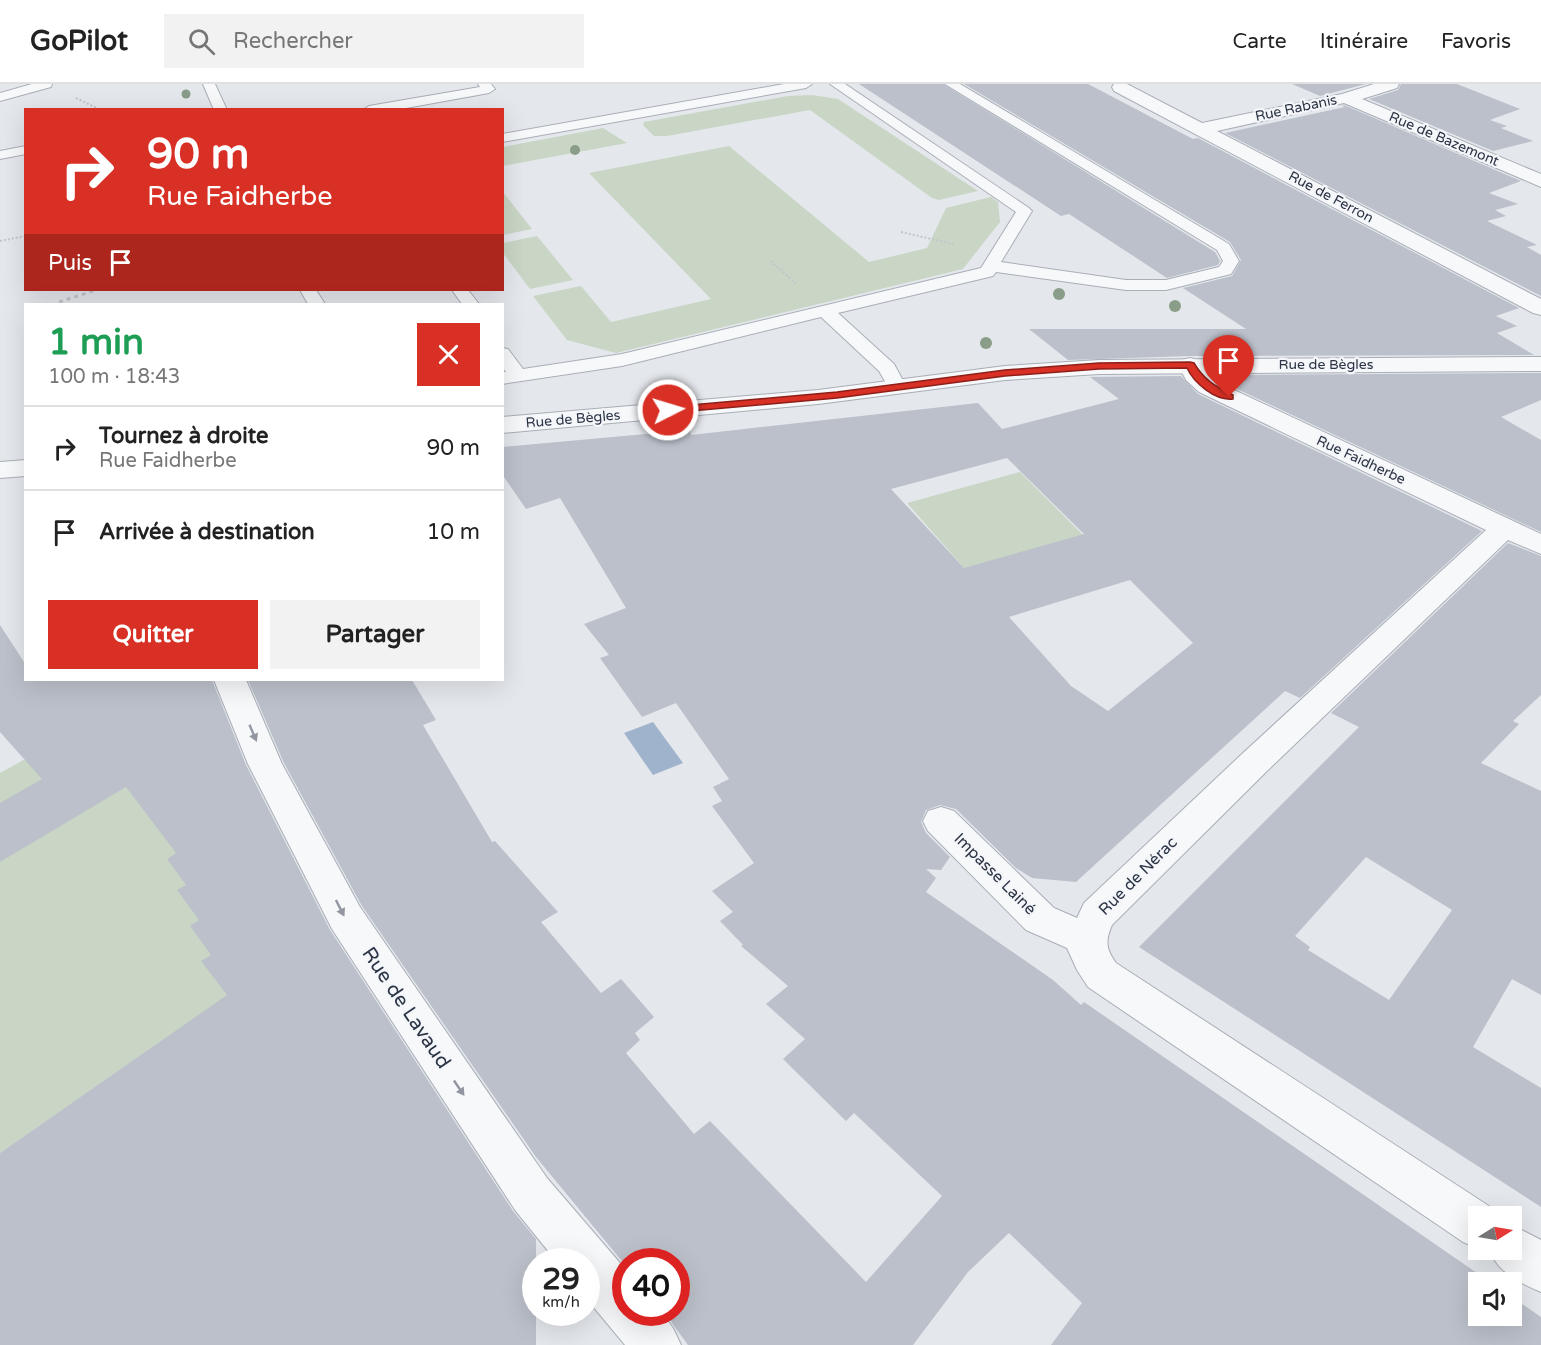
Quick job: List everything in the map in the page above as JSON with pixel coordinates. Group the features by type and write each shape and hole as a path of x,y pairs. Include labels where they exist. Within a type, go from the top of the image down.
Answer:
{"street":[{"name":"Rue Rabanis","path":"1200,129 1346,98 1391,84"},
{"name":"Rue de Ferron","path":"1120,87 1541,308"},
{"name":"Rue de Bazemont","path":"1346,98 1541,181"},
{"name":"Rue de Bègles","path":"504,425 837,395 897,386 1099,366 1541,364"},
{"name":"Rue Faidherbe","path":"1190,365 1195,375 1208,387 1541,545"},
{"path":"0,470 24,468"},
{"name":"Rue de Nérac","path":"1085,938 1098,914 1255,762 1504,528"},
{"name":"Rue de Lavaud","path":"230,681 265,764 346,918 531,1194 612,1291"},
{"name":"Impasse Lainé","path":"941,821 1041,919 1085,938"},
{"path":"1085,938 1089,958 1102,975 1468,1219"},
{"path":"1522,1255 1541,1268"},
{"path":"640,1326 656,1345"}],"lane":[{"path":"0,97 46,84"},
{"path":"209,84 220,108"},
{"path":"380,108 489,89 484,84"},
{"path":"504,138 806,84"},
{"path":"504,358 510,377 622,360 987,272 1024,211 836,84"},
{"path":"951,84 1223,247 1231,261 1225,270 1166,285 1126,285 991,266"},
{"path":"0,155 24,150"},
{"path":"825,311 887,368 897,386"}],"path":[{"path":"901,232 999,251"},
{"path":"0,241 24,236"},
{"path":"59,302 93,291"}],"green space":[{"path":"812,95 838,99 978,191 939,200 932,198 810,110 667,136 654,136 643,125 644,122 788,96"},
{"path":"603,128 627,143 504,166 504,147"},
{"path":"729,146 869,262 927,248 946,208 991,197 998,202 1000,222 963,269 616,353 567,340 533,296 581,286 611,322 711,299 589,173"},
{"path":"504,193 532,229 504,235"},
{"path":"537,236 573,280 530,289 504,254 504,243"},
{"path":"1020,472 1083,535 965,569 907,503"},
{"path":"179,681 205,681 312,937 0,1153 0,773 87,725"}],"water":[{"path":"653,722 683,763 653,775 624,733"}],"building":[{"path":"859,84 943,84 1215,252 1220,261 1218,265 1167,278 1069,214 1061,216"},
{"path":"964,84 1088,84 1193,139 1198,138 1519,308 1496,316 1517,326 1497,333 1534,355 1189,356 1068,360 1029,329 1246,329 1183,288 1232,276 1241,260 1230,242"},
{"path":"1292,84 1366,84 1320,96"},
{"path":"1401,84 1457,84 1520,109 1490,120 1507,126 1501,128 1533,141 1493,151 1369,99 1398,90"},
{"path":"1344,105 1521,181 1489,193 1518,204 1495,210 1506,216 1487,221 1537,245 1527,247 1541,255 1541,296 1225,133 1345,107 1342,106"},
{"path":"1541,373 1541,400 1501,417 1541,440 1541,532 1218,380 1213,375"},
{"path":"1181,376 1198,394 1482,531 1300,698 1285,691 1076,882 1032,878 1016,868 956,809 940,805 926,810 921,822 926,833 950,857 941,870 926,869 936,878 926,892 1053,980 1081,1005 1084,1002 1476,1272 1468,1272 1468,1326 1522,1326 1522,1304 1541,1317 1541,1345 1051,1345 1082,1303 1009,1233 968,1272 913,1345 688,1345 674,1326 690,1326 690,1248 612,1249 536,1157 362,906 284,763 248,681 413,681 436,720 423,725 492,842 495,841 558,912 541,922 601,993 621,979 654,1017 635,1033 640,1040 626,1053 694,1134 710,1121 866,1282 942,1196 854,1113 846,1121 783,1059 805,1039 766,1004 788,986 741,946 743,945 720,921 733,912 712,891 754,863 712,806 722,801 713,787 729,779 676,703 642,717 600,658 609,655 584,624 626,608 560,498 526,509 504,477 504,447 690,430 691,435 978,403 1002,429 1119,399 1090,377","holes":["1007,458 1084,534 964,568 891,489","1130,580 1193,643 1108,711 1071,686 1009,617"]},
{"path":"1508,543 1541,556 1541,695 1513,721 1519,724 1481,763 1541,791 1541,995 1512,979 1473,1047 1541,1088 1541,1207 1139,947 1359,727 1331,713","holes":["1366,857 1452,910 1389,1000 1308,950 1310,947 1295,936"]},
{"path":"0,625 24,662 24,681 212,681 246,765 330,930 513,1211 536,1239 536,1248 522,1248 522,1326 536,1326 536,1345 0,1345 0,1153 227,995 201,961 211,955 190,926 199,920 177,890 186,885 167,859 176,853 126,787 0,862 0,803 42,779 0,732"}],"route":[{"path":"668,410 837,395 1005,373 1099,366 1190,365 1195,375 1208,387 1229,397"}]}
